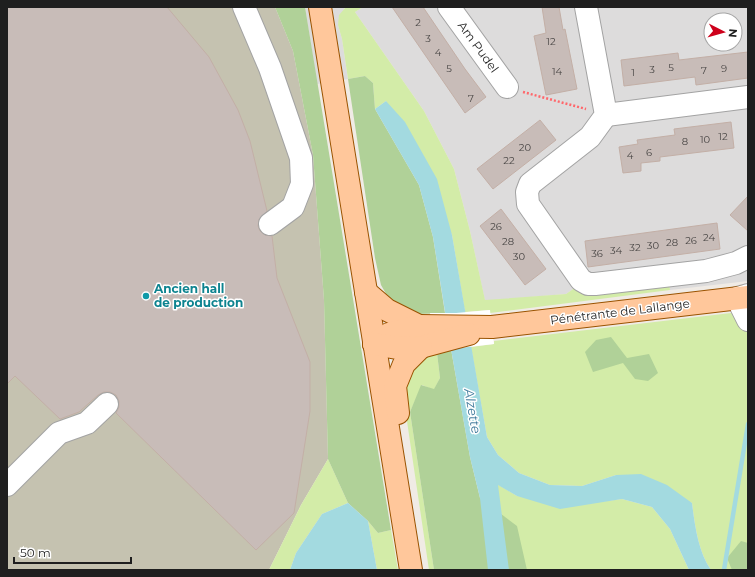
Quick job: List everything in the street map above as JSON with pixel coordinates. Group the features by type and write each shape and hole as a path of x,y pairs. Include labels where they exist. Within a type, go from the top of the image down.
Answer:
{"main road":[{"path":"320,7 411,570"},
{"path":"366,292 420,337"},
{"name":"Pénétrante de Lallange","path":"374,344 397,348 420,337 744,297"},
{"name":"Pénétrante de Lallange","path":"399,496 400,434 395,386 404,364 420,337"}],"street":[{"path":"244,7 270,68 301,158 302,184 293,207 270,224"},
{"name":"Am Pudel","path":"448,7 507,87"},
{"path":"586,7 606,115 590,137 530,184 527,192 528,204 581,280 588,284 706,271 736,263 748,257"},
{"path":"606,115 748,97"},
{"path":"744,297 748,320"},
{"path":"7,485 59,433 88,423 107,404"}],"path":[{"path":"507,87 606,115"}],"shaded area":[{"name":"Ancien hall de production","path":"7,7 275,7 293,51 313,155 324,300 328,459 301,505 269,570 7,570"},
{"path":"305,7 346,7 338,25 342,39 348,79 317,84"},
{"path":"363,7 748,7 748,281 670,290 669,284 576,287 566,294 485,301 470,231 454,169 424,111 355,12"}],"green space":[{"path":"275,7 305,7 391,530 378,533 368,521 348,503 328,459 324,300 313,155 293,51"},
{"path":"346,7 363,7 355,12 424,111 454,169 470,231 485,300 566,294 576,287 669,283 670,290 490,313 489,310 465,312 452,235 386,101 375,109 373,83 365,76 348,79 342,39 338,25 339,15"},
{"path":"365,76 373,83 375,109 419,185 433,237 445,313 418,314 389,299 381,285 375,258 348,79"},
{"path":"748,311 748,570 711,570 700,547 692,503 616,475 582,486 550,485 519,473 498,455 487,437 471,347 494,344 494,341"},
{"path":"611,337 627,358 649,354 658,373 648,381 635,379 623,363 593,372 585,352 596,340"},
{"path":"451,349 470,457 480,498 517,526 527,570 434,570 410,412 421,385 434,389 440,378 437,353"},
{"path":"437,353 440,378 434,390 422,385 410,412 434,570 429,570 404,401 409,377 414,366 422,358"},
{"path":"328,459 348,503 322,514 296,553 290,570 269,570 301,505"},
{"path":"497,484 517,496 591,503 622,499 652,507 670,529 689,570 509,570"},
{"path":"368,521 378,533 391,530 398,570 377,570"},
{"path":"741,541 748,543 748,570 732,570 727,558"}],"water":[{"name":"Alzette","path":"386,101 405,122 437,179 452,235 487,437 498,455 519,473 550,485 582,486 616,475 641,474 667,485 692,503 700,547 711,570 689,570 670,529 652,507 622,499 560,509 517,496 498,485 509,570 488,570 480,498 470,457 433,237 419,185 375,109"},
{"path":"348,503 368,521 377,570 290,570 296,553 322,514"}],"pier":[{"path":"490,310 494,344 451,349 437,353 430,313 456,313"}],"building":[{"name":"Ancien hall de production","path":"7,7 167,7 209,57 238,110 250,141 267,211 259,219 258,226 260,231 265,235 272,236 277,278 310,362 310,411 294,513 256,550 116,413 119,407 119,401 116,395 110,392 104,392 98,395 79,412 60,419 15,376 7,384"},
{"path":"392,7 423,7 486,97 465,113"},
{"path":"542,7 559,7 577,89 546,95 534,36 546,33"},
{"path":"748,52 748,78 696,85 695,77 624,86 621,60 678,53 679,60"},
{"path":"540,120 556,140 493,189 477,169"},
{"path":"731,122 734,148 660,157 660,161 641,163 641,171 623,173 619,147 638,144 637,140 675,135 674,129"},
{"path":"748,196 748,231 730,215"},
{"path":"501,209 546,269 525,285 480,226"},
{"path":"717,223 720,249 588,267 585,241"}],"waterway":[{"path":"724,570 748,424"}],"place":[{"name":"Ancien hall de production","path":"146,296"}]}
